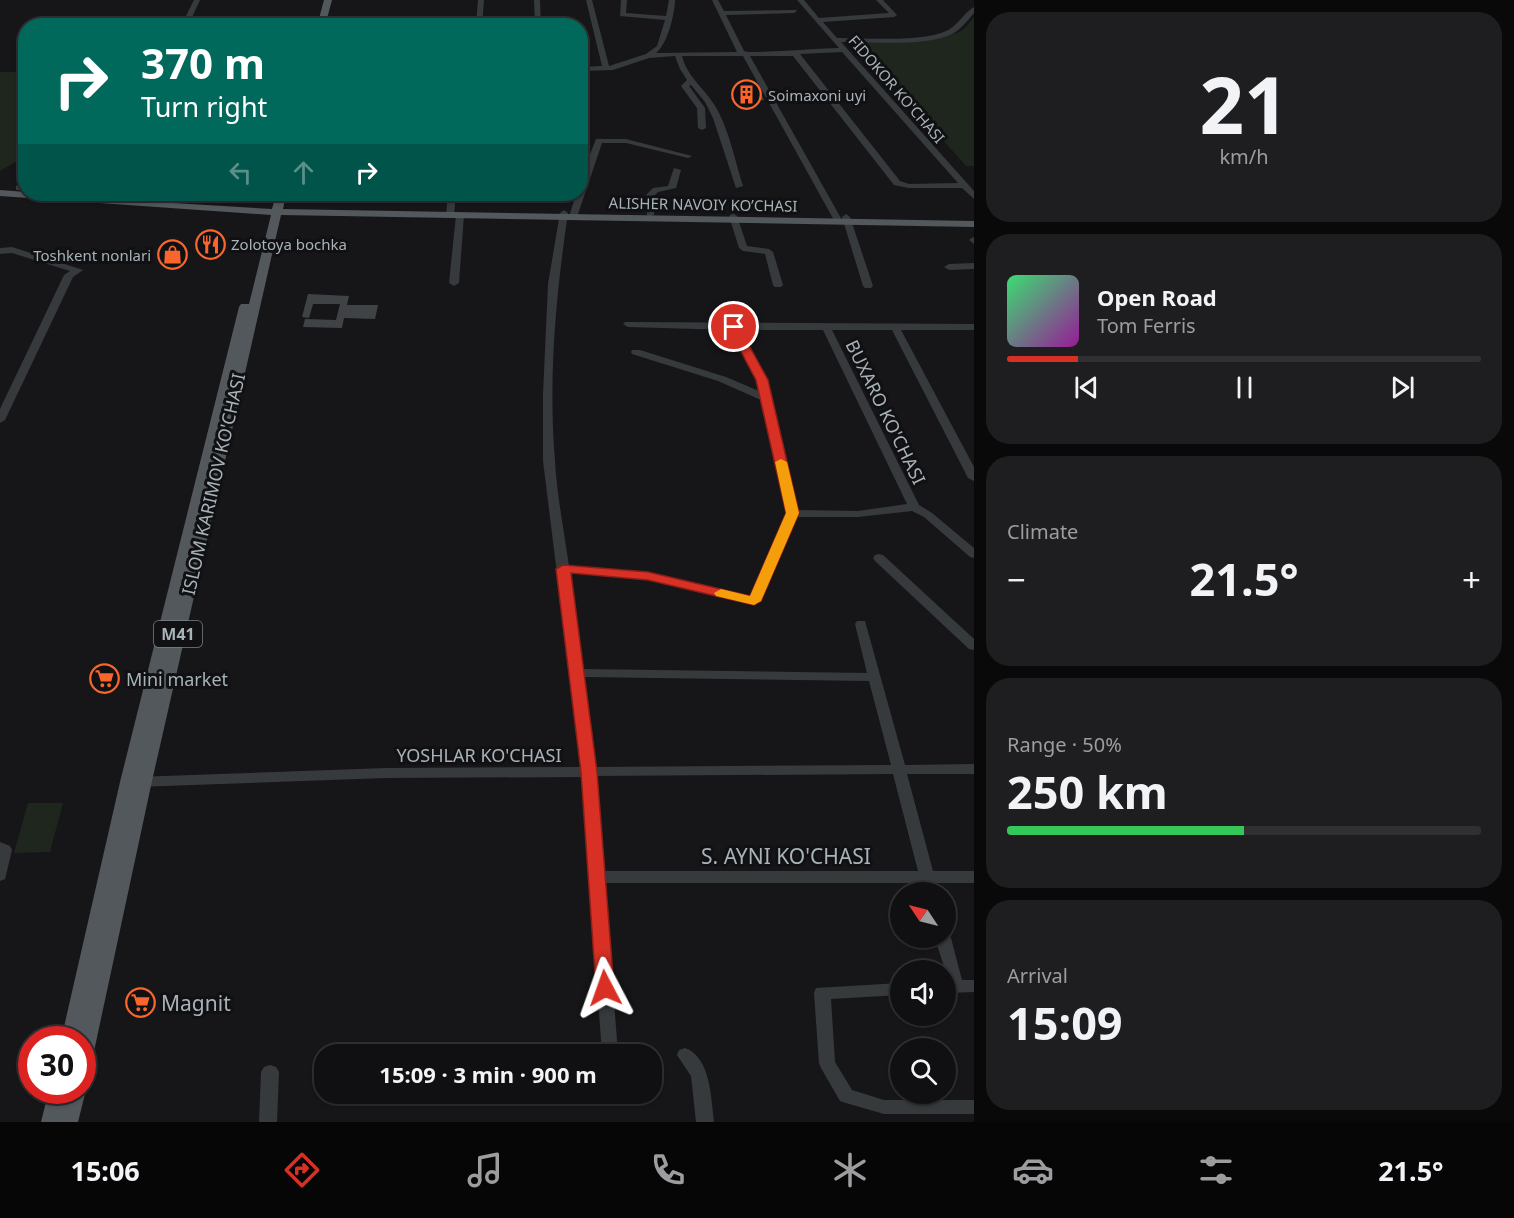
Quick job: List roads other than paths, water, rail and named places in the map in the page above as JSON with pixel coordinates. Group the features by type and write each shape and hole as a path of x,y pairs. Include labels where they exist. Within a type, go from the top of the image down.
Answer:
{"main road":[{"path":"317,18 322,0"},
{"path":"323,18 328,0"},
{"name":"ALISHER NAVOIY KO’CHASI","path":"2,190 18,187"},
{"name":"ALISHER NAVOIY KO’CHASI","path":"2,190 18,191"},
{"name":"ALISHER NAVOIY KO’CHASI","path":"159,201 273,209 733,218"},
{"name":"ALISHER NAVOIY KO’CHASI","path":"179,201 273,209"},
{"name":"ISLOM KARIMOV KO'CHASI","path":"75,1026 136,782 273,209 273,201"},
{"name":"ISLOM KARIMOV KO'CHASI","path":"273,209 277,201"},
{"name":"ALISHER NAVOIY KO’CHASI","path":"568,215 974,219"},
{"name":"ALISHER NAVOIY KO’CHASI","path":"842,219 974,224"},
{"name":"ISLOM KARIMOV KO'CHASI","path":"88,1026 136,782"},
{"path":"52,1122 56,1104"},
{"path":"67,1122 72,1104"}],"street":[{"path":"188,18 197,0"},
{"path":"480,18 481,0"},
{"path":"537,0 538,18"},
{"path":"589,0 606,68"},
{"path":"624,0 622,15 668,18"},
{"path":"648,56 660,47 672,0"},
{"path":"715,0 743,53 842,219 868,286"},
{"name":"FIDOKOR KO'CHASI","path":"800,0 974,196"},
{"path":"817,20 894,15 879,0"},
{"path":"836,40 926,37 948,32 960,24 974,9"},
{"path":"721,13 794,11"},
{"path":"588,69 621,66 648,56 844,50"},
{"path":"795,53 897,183 909,186 964,185"},
{"path":"678,54 679,63 690,81 705,94 714,112 740,186"},
{"path":"690,81 685,87 701,108 702,128"},
{"path":"588,170 598,141 626,141 687,156"},
{"path":"650,215 650,195 656,190 672,188 676,170"},
{"path":"452,201 454,283"},
{"path":"576,201 568,215 553,284 548,394 549,461 589,772 609,1044"},
{"path":"733,218 743,248 769,252 778,285"},
{"path":"0,251 12,250 78,270 69,275 0,420"},
{"path":"949,267 974,266"},
{"path":"628,324 734,327 974,327"},
{"path":"563,569 648,576 754,601 793,513 762,380 734,327"},
{"name":"BUXARO KO'CHASI","path":"826,327 914,507 928,515 974,554"},
{"path":"895,327 974,478"},
{"path":"636,352 722,379 766,398"},
{"path":"793,513 858,514 914,507"},
{"path":"879,558 974,646"},
{"path":"861,624 928,882"},
{"path":"577,673 875,677"},
{"name":"YOSHLAR KO'CHASI","path":"136,782 386,773 974,769"},
{"path":"0,875 2,848"},
{"name":"S. AYNI KO'CHASI","path":"597,877 890,884"},
{"name":"S. AYNI KO'CHASI","path":"946,882 974,877"},
{"path":"956,987 974,986"},
{"path":"890,990 822,993 827,1063 846,1095 884,1107 974,1107"},
{"path":"685,1055 699,1074 705,1122"},
{"path":"268,1122 270,1072"}],"place":[{"name":"Soimaxoni uyi","path":"747,95"},
{"name":"Zolotoya bochka","path":"210,244"},
{"name":"Toshkent nonlari","path":"172,255"},
{"name":"Mini market","path":"105,679"},
{"name":"Magnit","path":"140,1003"}]}
